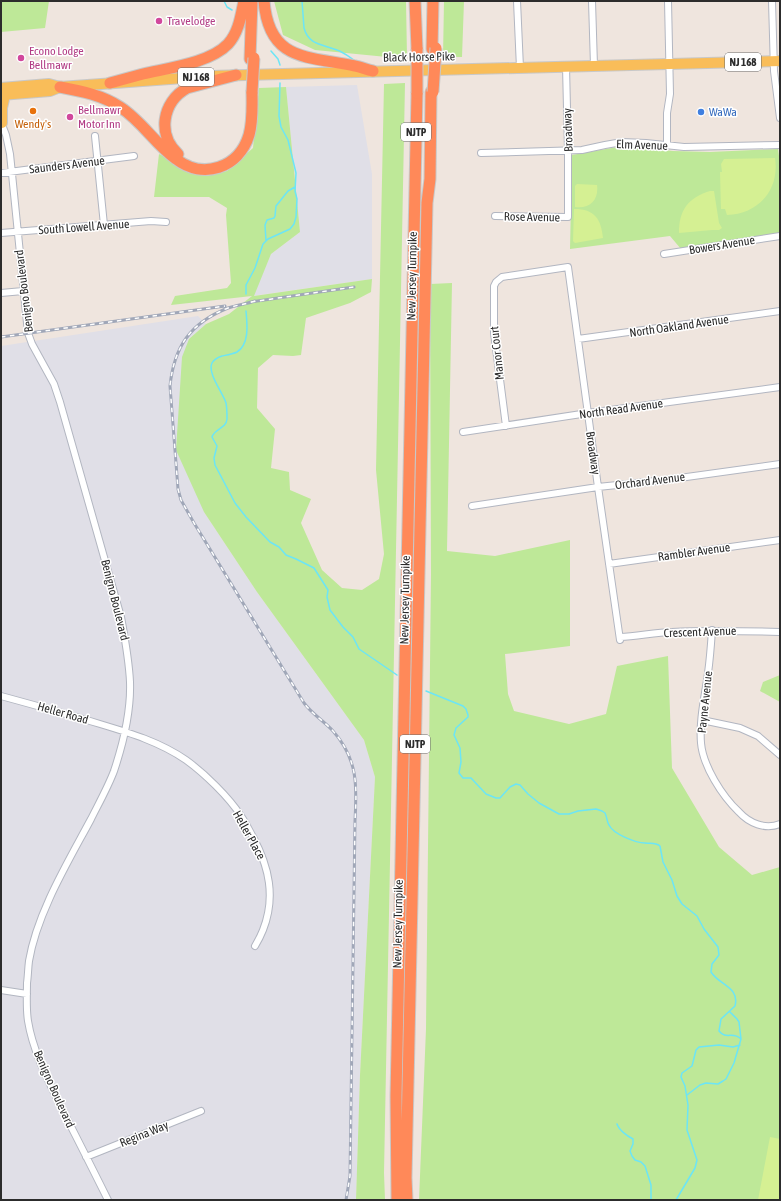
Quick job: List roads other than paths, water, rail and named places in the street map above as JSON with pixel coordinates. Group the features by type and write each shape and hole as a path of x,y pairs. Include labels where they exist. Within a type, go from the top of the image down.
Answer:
{"highway":[{"path":"110,83 194,62 219,52 228,44 239,24 244,1"},
{"path":"252,1 252,59"},
{"path":"236,75 193,86 181,91 168,107 165,118 166,137 172,148 181,157 196,164 212,164 227,158 239,145 247,122 256,1"},
{"path":"264,1 265,14 269,27 277,41 286,49 310,58 356,66 373,72"},
{"name":"New Jersey Turnpike","path":"397,1200 396,1088 417,93 417,1"},
{"name":"New Jersey Turnpike","path":"407,1200 406,1170 425,288 434,48 433,1"},
{"path":"434,48 437,1"},
{"path":"60,87 87,93 115,104 132,116 165,150 177,160 192,168 206,170 216,168 230,162 244,147 250,129 250,92"}],"main road":[{"name":"Black Horse Pike","path":"2,93 49,84 60,87 236,75 777,61"},
{"path":"1,123 2,93"}],"street":[{"path":"517,1 520,68"},
{"path":"592,1 594,66"},
{"path":"667,145 666,113 670,94 668,1"},
{"path":"772,1 777,61 774,71 780,118"},
{"name":"Broadway","path":"566,66 568,217"},
{"name":"Benigno Boulevard","path":"1,123 8,141 12,172 28,333 32,344 54,384 60,402 122,617 128,650 130,683 129,708 125,732 114,771 50,898 41,919 33,941 29,962 26,1006 34,1047 46,1077 108,1200"},
{"path":"95,136 104,225"},
{"name":"Elm Avenue","path":"481,153 568,151 588,149 605,144 622,142 684,147 780,145"},
{"name":"Saunders Avenue","path":"1,172 12,172 134,156"},
{"name":"Rose Avenue","path":"495,216 568,217"},
{"name":"South Lowell Avenue","path":"1,233 151,221 166,222"},
{"name":"Bowers Avenue","path":"664,254 780,236"},
{"name":"Broadway","path":"497,281 502,278 568,267 620,638"},
{"name":"Manor Court","path":"497,281 494,286 494,333 506,426"},
{"path":"1,293 23,291"},
{"name":"North Oakland Avenue","path":"578,339 710,322 780,311"},
{"name":"North Read Avenue","path":"463,432 588,413 780,388"},
{"name":"Orchard Avenue","path":"472,506 598,487 665,480 780,464"},
{"name":"Rambler Avenue","path":"609,564 780,540"},
{"name":"Crescent Avenue","path":"620,638 670,632 712,630 780,632"},
{"name":"Payne Avenue","path":"712,630 702,720 701,744 704,758 714,778 732,806 743,817 757,824 769,826 780,824"},
{"name":"Heller Road","path":"1,696 57,711 125,732"},
{"path":"702,720 740,728 758,736 780,755"},
{"name":"Heller Place","path":"125,732 145,738 171,751 186,761 208,779 241,816 265,863 270,892 268,912 263,930 255,946"},
{"path":"1,990 27,994"},
{"name":"Regina Way","path":"86,1157 201,1111"}],"waterway":[{"path":"224,1 227,7 232,10"},
{"path":"302,1 304,28 309,38 317,44 332,48 354,60"},
{"path":"271,51 278,59 280,65"},
{"path":"246,294 246,285 255,268 263,244 268,239 290,229 294,224 296,217 296,173 288,140 281,127 279,116 280,83"},
{"path":"266,241 265,225 267,220 274,218 276,206 288,191 295,187"},
{"path":"246,311 247,333 244,344 237,352 215,359 211,367 213,377 226,403 227,411 225,425 215,432 212,437 217,446 214,458 215,465 235,503 270,542 279,547 286,555 314,568 328,590 327,597 330,610 353,637 359,649 397,675"},
{"path":"426,691 463,706 466,709 468,717 456,728 454,735 460,748 461,762 459,773 463,778 471,778 486,794 500,798 510,787 516,784 520,785 539,803 559,814 569,814 578,811 596,809 605,813 611,828 620,835 641,843 660,846 663,862 672,880 677,896 682,904 697,916 704,929 718,947 719,955 712,964 711,972 732,990 736,1000 735,1006 721,1019 719,1031 724,1035 735,1036 741,1039"},
{"path":"687,1095 700,1085 706,1083 718,1084 726,1079 734,1063 741,1039 739,1022 730,1012"},
{"path":"676,1200 695,1168 697,1160 687,1130 688,1105 685,1086 681,1077 682,1073 692,1066 696,1050 699,1047 719,1045 733,1047 740,1045"},
{"path":"617,1124 624,1133 633,1139 633,1144 630,1151 635,1160 641,1162 645,1166 651,1185 651,1200"}],"railway":[{"path":"251,302 354,287"},
{"path":"255,301 228,308 203,321 186,338 175,359 170,386 178,489 181,500 194,523 304,703 333,731 341,741 347,752 354,773 356,796 350,1176 346,1200"},
{"path":"1,337 225,306"}],"place":[{"name":"Travelodge","path":"159,21"},
{"name":"Econo Lodge Bellmawr","path":"21,58"},
{"name":"Wendy's","path":"33,111"},
{"name":"WaWa","path":"701,112"},
{"name":"Bellmawr Motor Inn","path":"70,117"}]}
